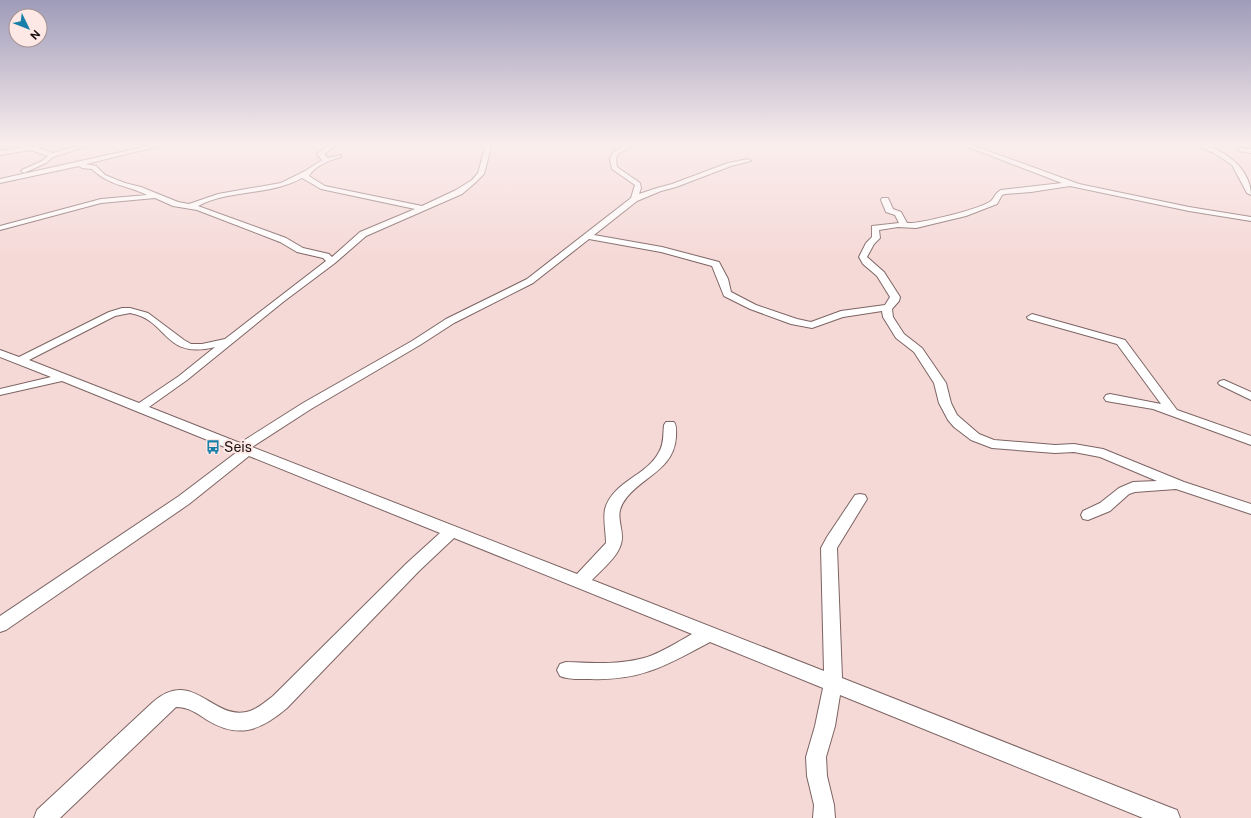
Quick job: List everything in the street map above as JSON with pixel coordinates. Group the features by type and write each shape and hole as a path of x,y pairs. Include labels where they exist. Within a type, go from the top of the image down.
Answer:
{"street":[{"path":"117,182 139,188 176,204 199,208 283,240 300,250 326,256 332,260"},
{"path":"189,207 225,195 270,188 288,182"},
{"path":"313,182 323,188 422,208"},
{"path":"139,409 183,378 228,340 366,232 459,192 473,182"},
{"path":"634,199 638,188 638,184 636,182"},
{"path":"0,625 184,500 244,450 307,406 450,321 524,284 634,199 659,189 684,182"},
{"path":"1063,182 1189,209 1251,219"},
{"path":"1245,182 1251,194"},
{"path":"1068,184 1031,190 1004,192 999,194 994,202 990,204 963,214 914,226 904,225 875,228 876,238 870,243 863,257 866,262 878,270 888,284 895,299 888,307 886,312 888,317 900,336 918,350 940,383 948,411 958,424 975,437 992,444 1055,449 1074,448 1103,453 1179,485 1251,509"},
{"path":"0,228 101,201 156,196"},
{"path":"885,200 889,210 898,214 904,225"},
{"path":"588,236 662,250 716,264 728,294 753,307 795,322 812,325 841,314 888,307"},
{"path":"19,361 112,314 126,310 135,311 156,321 178,343 188,347 197,348 228,340"},
{"path":"1032,318 1121,342 1173,412"},
{"path":"1,355 580,582 1169,818"},
{"path":"0,392 62,378"},
{"path":"1224,383 1251,396"},
{"path":"1110,398 1151,405 1251,441"},
{"path":"580,582 611,549 614,543 613,505 632,483 662,459 668,446 670,425"},
{"path":"1088,515 1105,507 1124,491 1133,487 1179,485"},
{"path":"824,818 824,805 817,776 816,757 825,726 833,684 829,548 832,541 860,499"},
{"path":"45,818 158,710 171,700 188,700 227,720 241,722 259,718 269,712 412,567 451,532"},
{"path":"566,670 604,672 636,668 665,657 708,634"}],"place":[{"name":"Seis","path":"213,447"}]}
